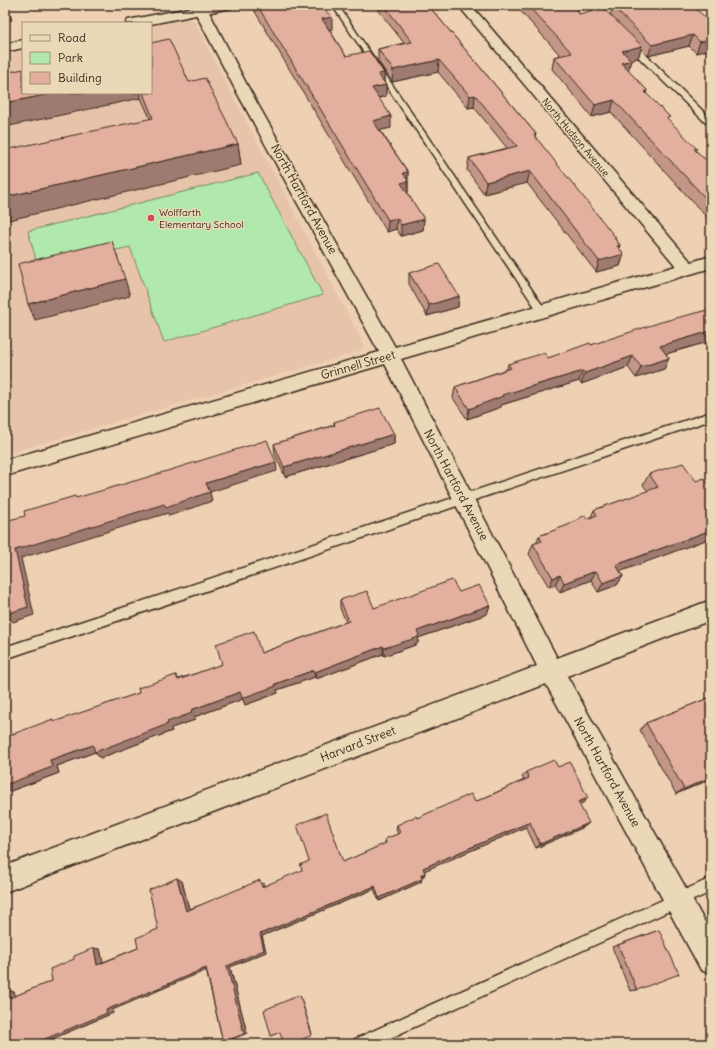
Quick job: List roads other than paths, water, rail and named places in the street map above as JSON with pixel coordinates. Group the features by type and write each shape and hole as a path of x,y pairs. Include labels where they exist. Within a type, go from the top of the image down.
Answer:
{"street":[{"path":"139,22 226,5"},
{"name":"North Hudson Avenue","path":"464,5 687,268"},
{"name":"North Hartford Avenue","path":"201,10 241,87 373,323 551,670 711,960"},
{"path":"5,48 22,44"},
{"name":"Grinnell Street","path":"5,468 711,262"},
{"name":"Harvard Street","path":"5,879 711,610"}],"lane":[{"path":"335,5 542,311"},
{"path":"590,5 612,26"},
{"path":"623,37 711,123"},
{"path":"5,653 711,416"},
{"path":"360,1044 711,885"}],"place":[{"name":"Wolffarth Elementary School","path":"151,218"}]}
